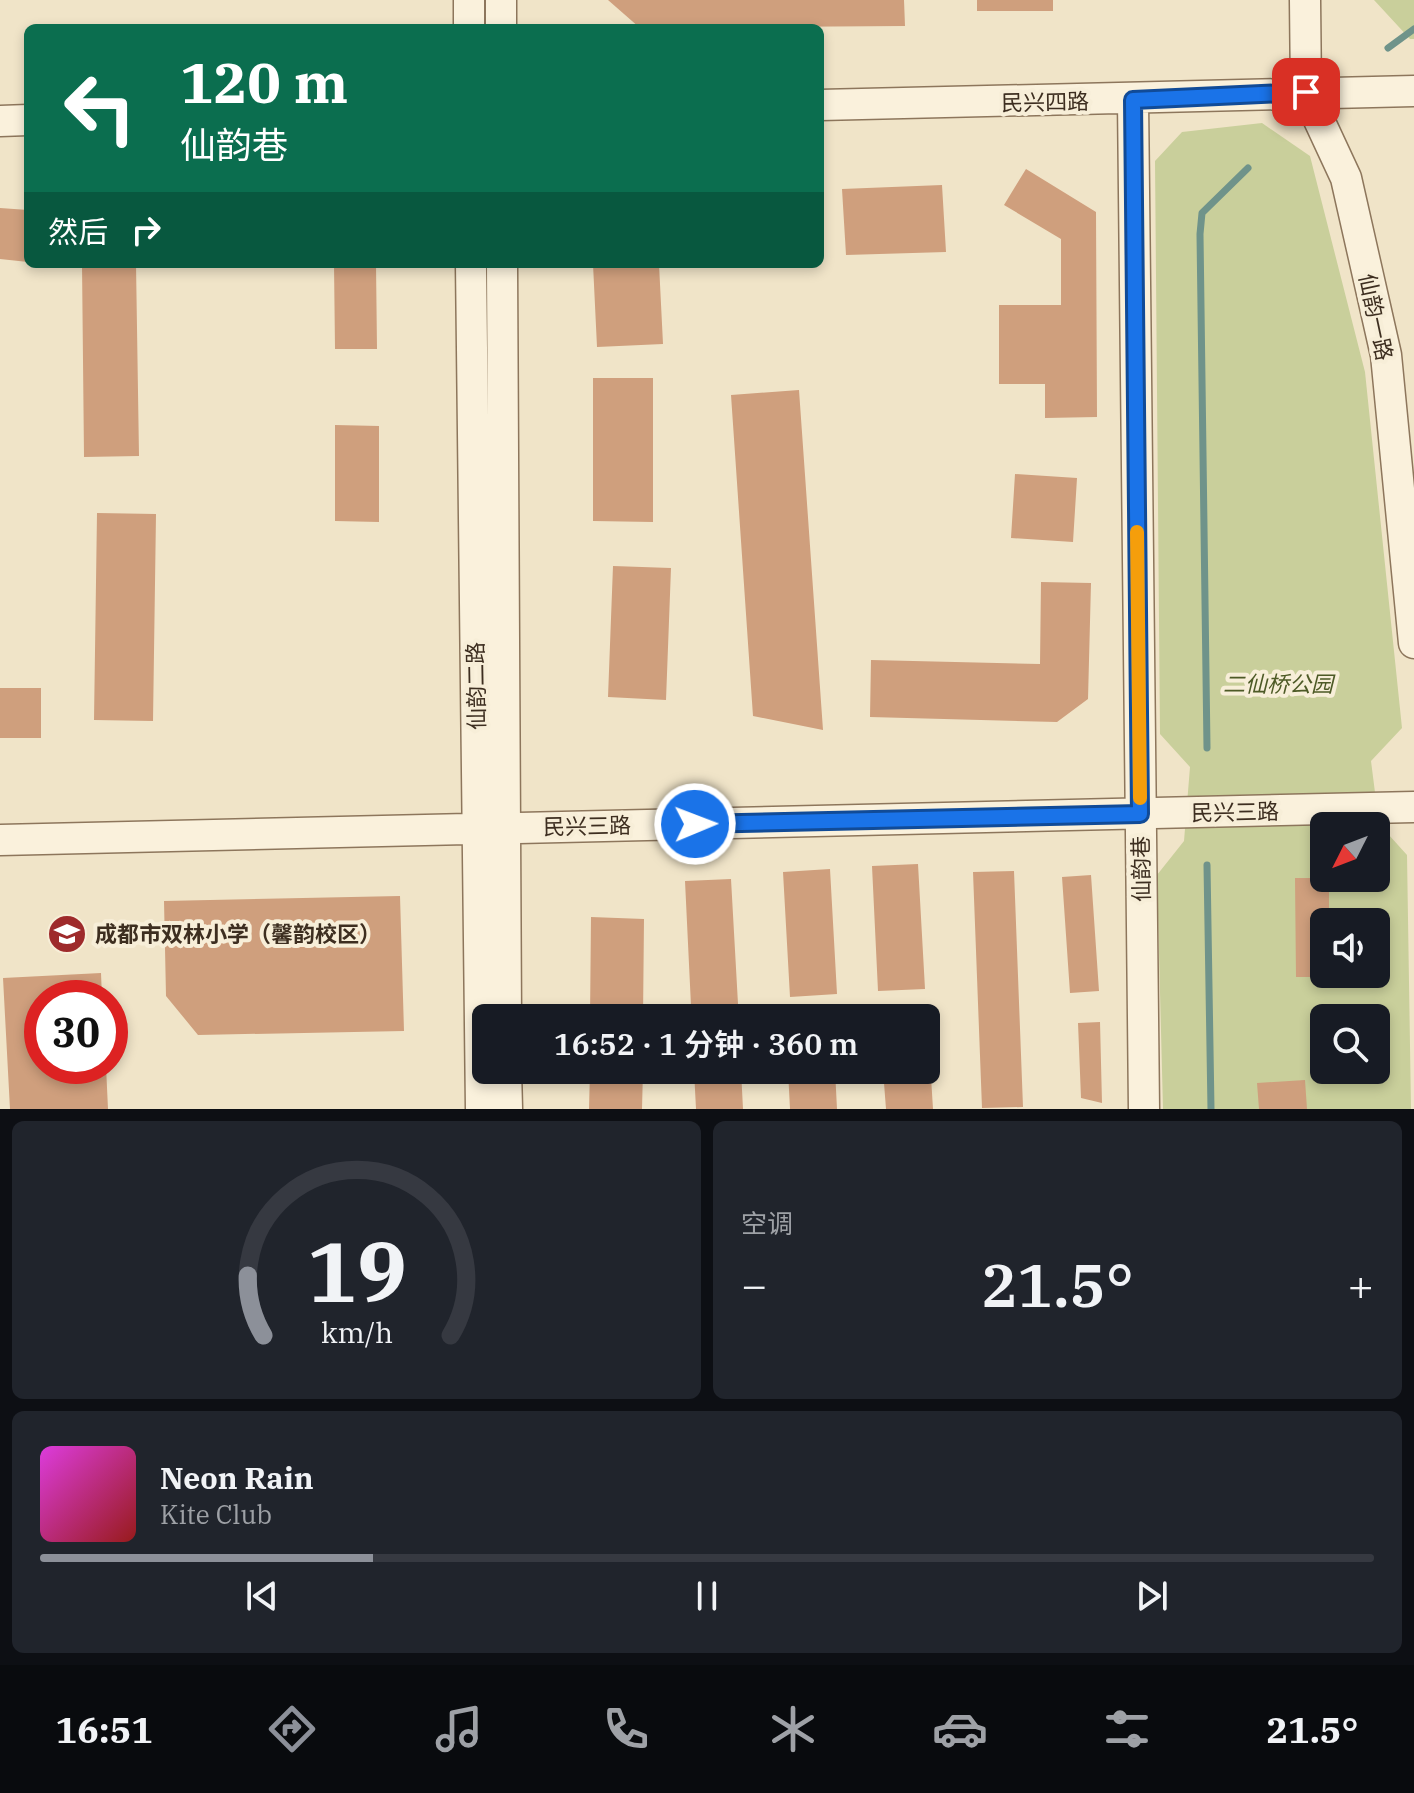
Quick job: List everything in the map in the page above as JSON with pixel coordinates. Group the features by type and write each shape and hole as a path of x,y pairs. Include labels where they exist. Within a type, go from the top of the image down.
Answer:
{"street":[{"path":"469,0 469,24"},
{"path":"501,0 501,24"},
{"name":"仙韵一路","path":"1305,0 1306,92 1346,178 1386,355 1414,643"},
{"name":"民兴四路","path":"824,105 1414,91"},
{"name":"仙韵巷","path":"1133,100 1144,1109"},
{"path":"0,121 24,120"},
{"name":"仙韵二路","path":"471,268 491,829 505,1004"},
{"name":"仙韵二路","path":"481,1109 491,829 502,268"},
{"name":"民兴三路","path":"0,840 1414,807"},
{"path":"506,1084 507,1109"}],"green space":[{"path":"1374,0 1414,0 1414,39 1410,39"},
{"name":"二仙桥公园","path":"1262,123 1310,156 1365,372 1402,728 1371,761 1377,812 1310,812 1310,892 1390,892 1390,836 1407,855 1411,1109 1163,1109 1157,875 1184,841 1190,767 1160,734 1155,161 1182,132"}],"building":[{"path":"608,0 904,0 905,26 635,24"},
{"path":"977,0 1053,0 1053,11 977,11"},
{"path":"1026,169 1096,212 1097,417 1045,418 1045,384 999,384 999,305 1061,305 1061,239 1004,205"},
{"path":"942,185 946,252 846,255 842,189"},
{"path":"0,208 24,210 24,262 0,259"},
{"path":"82,268 136,268 139,456 84,457"},
{"path":"334,268 376,268 377,349 335,349"},
{"path":"593,268 659,268 663,344 597,347"},
{"path":"593,378 653,378 653,522 593,521"},
{"path":"799,390 823,730 753,716 731,395"},
{"path":"335,425 379,426 379,522 335,521"},
{"path":"1015,474 1077,478 1073,542 1011,538"},
{"path":"97,513 156,514 153,721 94,720"},
{"path":"613,566 671,568 666,700 608,697"},
{"path":"1041,582 1091,583 1088,699 1057,722 870,717 871,660 1040,664"},
{"path":"0,688 41,688 41,738 0,738"},
{"path":"918,864 925,989 878,991 872,866"},
{"path":"830,869 837,994 790,997 783,872"},
{"path":"1014,871 1023,1107 982,1108 973,872"},
{"path":"1091,875 1099,991 1070,993 1062,877"},
{"path":"1295,878 1310,878 1310,892 1329,892 1329,908 1310,908 1310,977 1296,977"},
{"path":"731,879 738,1004 691,1004 685,881"},
{"path":"400,896 404,1031 198,1035 166,996 164,901"},
{"path":"591,917 644,919 643,1004 590,1004"},
{"path":"101,973 101,980 24,980 24,1084 107,1084 108,1109 10,1109 3,978"},
{"path":"1100,1022 1102,1103 1081,1098 1078,1023"},
{"path":"1305,1080 1307,1109 1259,1109 1257,1083"},
{"path":"590,1084 643,1084 642,1109 589,1109"},
{"path":"695,1084 742,1084 743,1109 696,1109"},
{"path":"789,1084 836,1084 837,1109 790,1109"},
{"path":"884,1084 931,1084 933,1109 886,1109"}],"waterway":[{"path":"1388,48 1414,29"},
{"path":"1207,748 1200,234 1202,213 1248,168"},
{"path":"1207,865 1211,1109"}],"slow traffic":[{"path":"1137,532 1140,798"}],"place":[{"name":"成都市双林小学（馨韵校区）","path":"67,934"}],"route":[{"path":"695,824 1140,814 1133,100 1306,92"}]}
